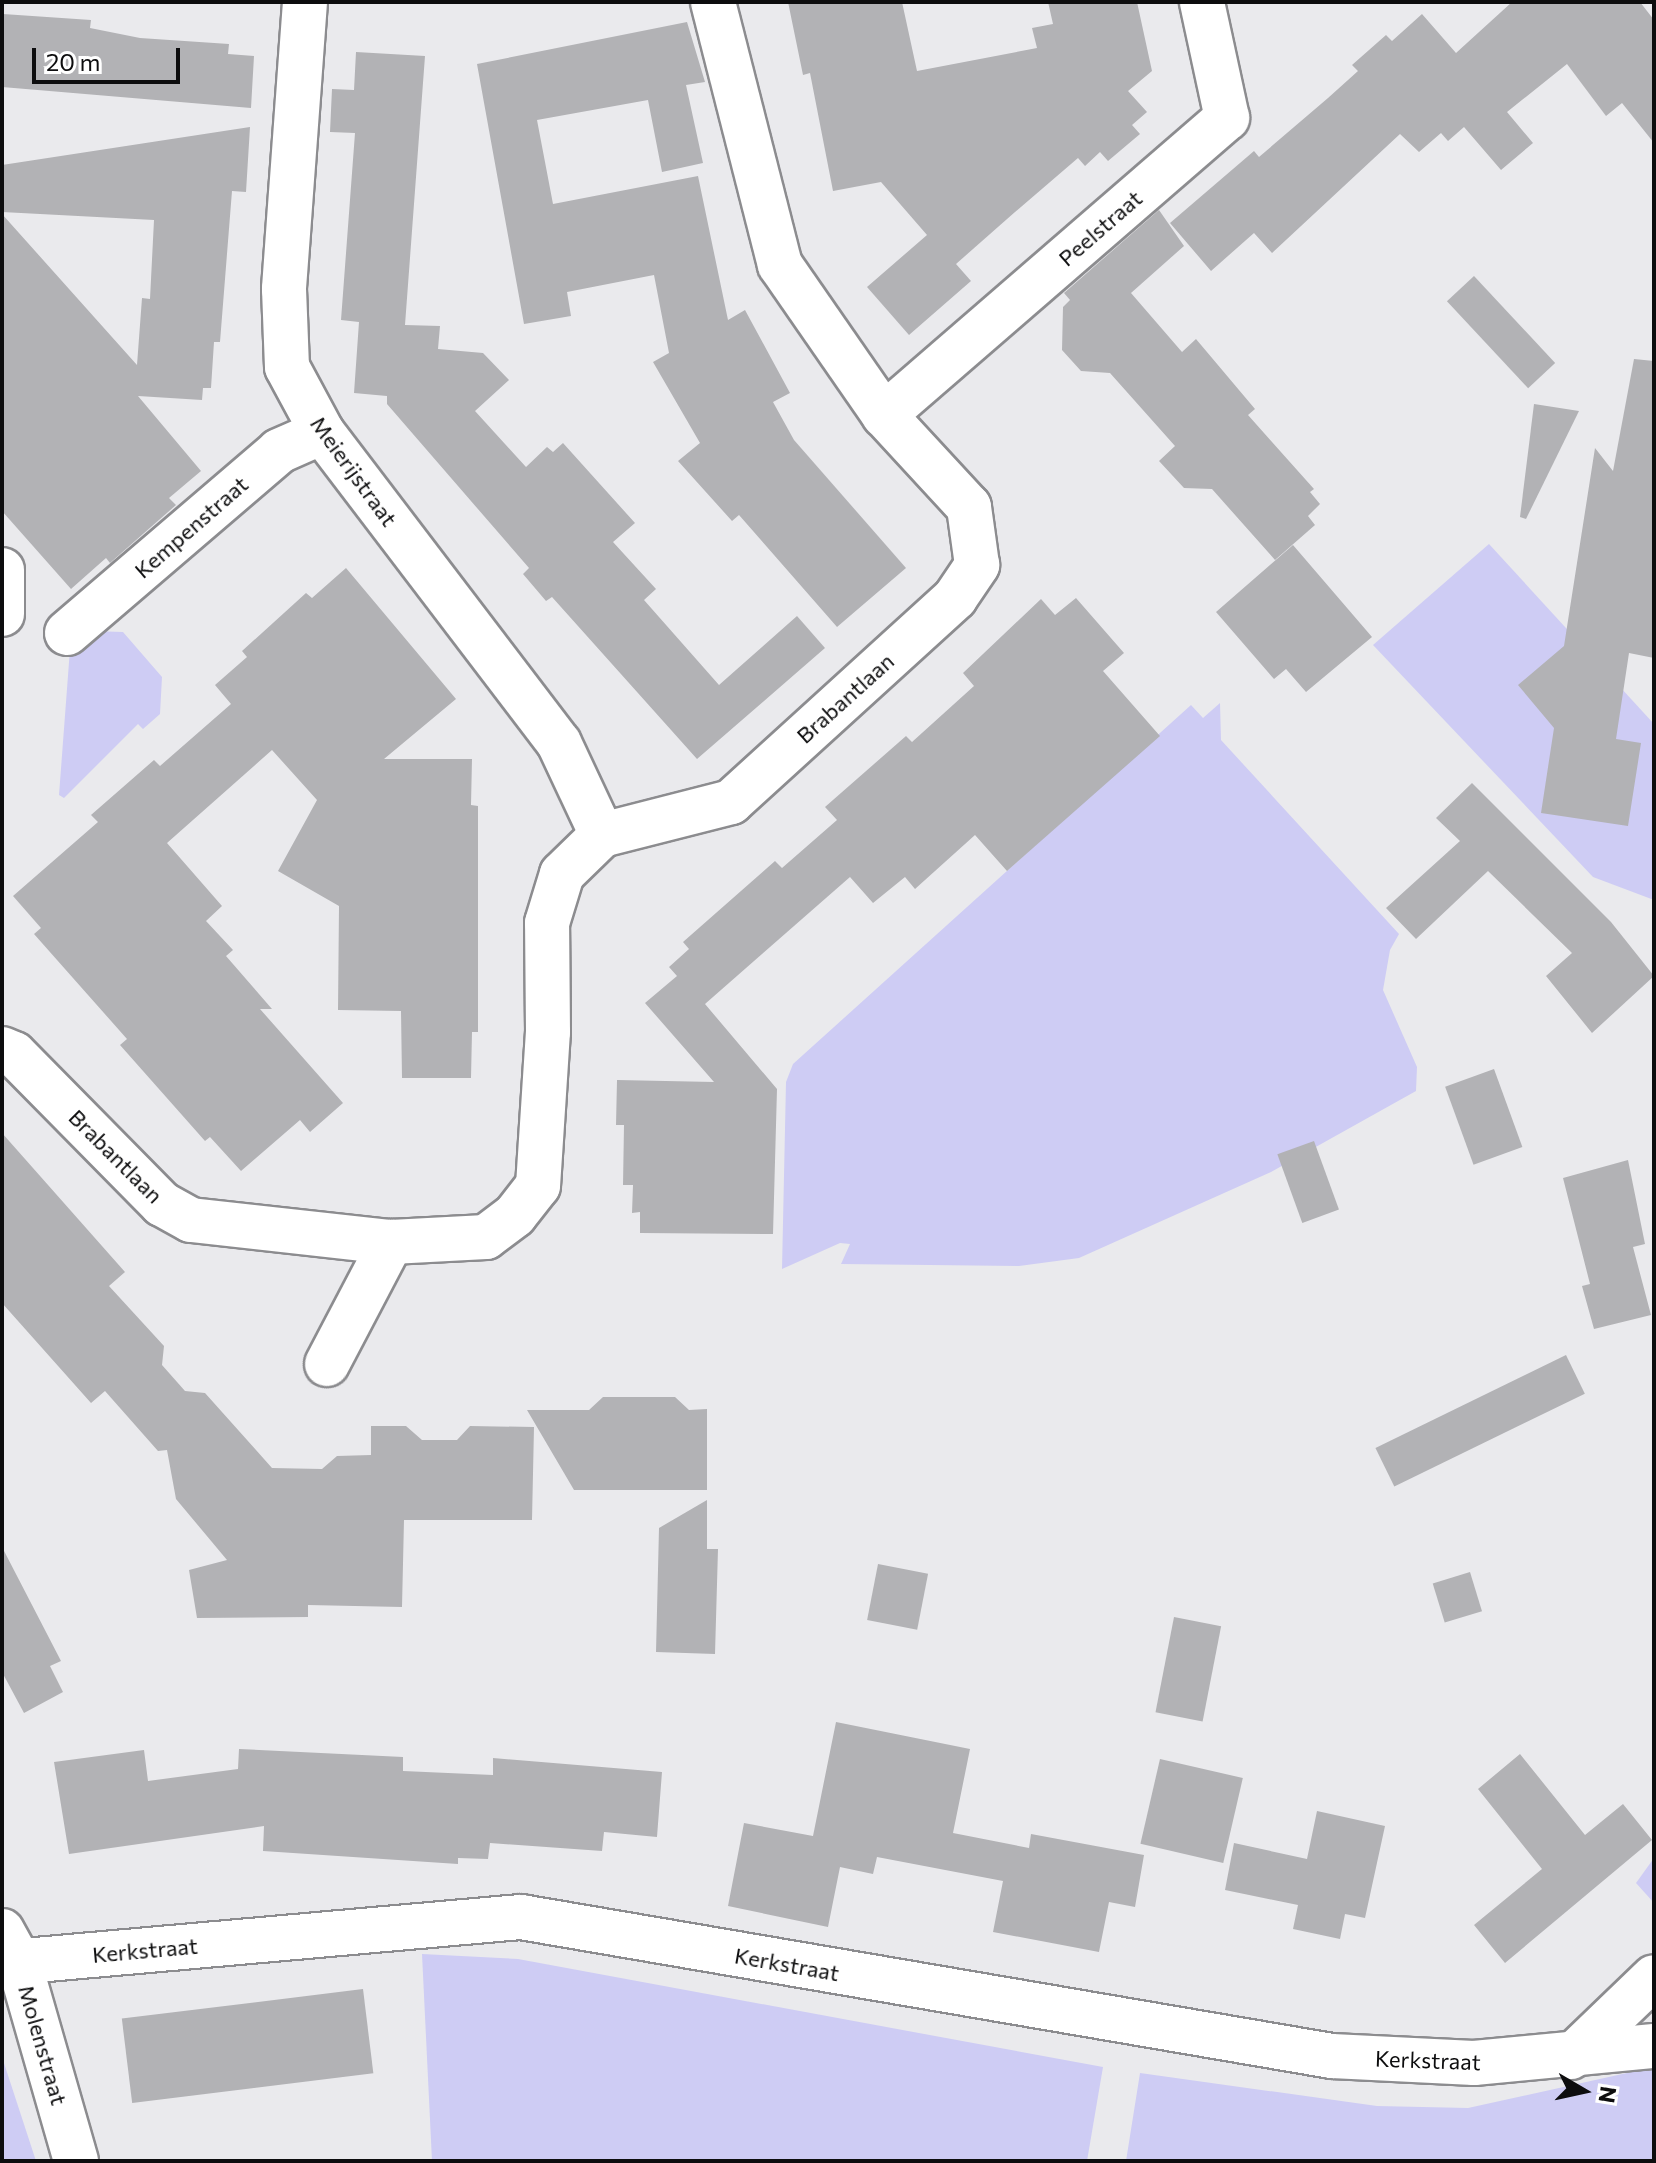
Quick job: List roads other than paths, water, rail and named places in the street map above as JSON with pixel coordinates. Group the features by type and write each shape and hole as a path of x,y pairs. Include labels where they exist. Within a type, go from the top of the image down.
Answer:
{"street":[{"name":"Meierijstraat","path":"305,2 284,289 287,367 322,432 559,743 602,835"},
{"name":"Brabantlaan","path":"2,1049 14,1054 162,1204 191,1220 391,1242 486,1237 515,1215 538,1186 547,1047 547,923 562,874 602,835 731,802 962,587 977,565 969,507 884,415 780,265 713,2"},
{"name":"Peelstraat","path":"884,415 1227,118 1202,2"},
{"name":"Kempenstraat","path":"67,633 279,451 322,432"},
{"path":"2,570 2,614"},
{"path":"327,1364 391,1242"},
{"name":"Kerkstraat","path":"8,1952 521,1917 1332,2056 1474,2063 1571,2057 1654,2046"},
{"name":"Molenstraat","path":"8,1952 76,2161"},
{"path":"1571,2057 1654,1977"}]}
